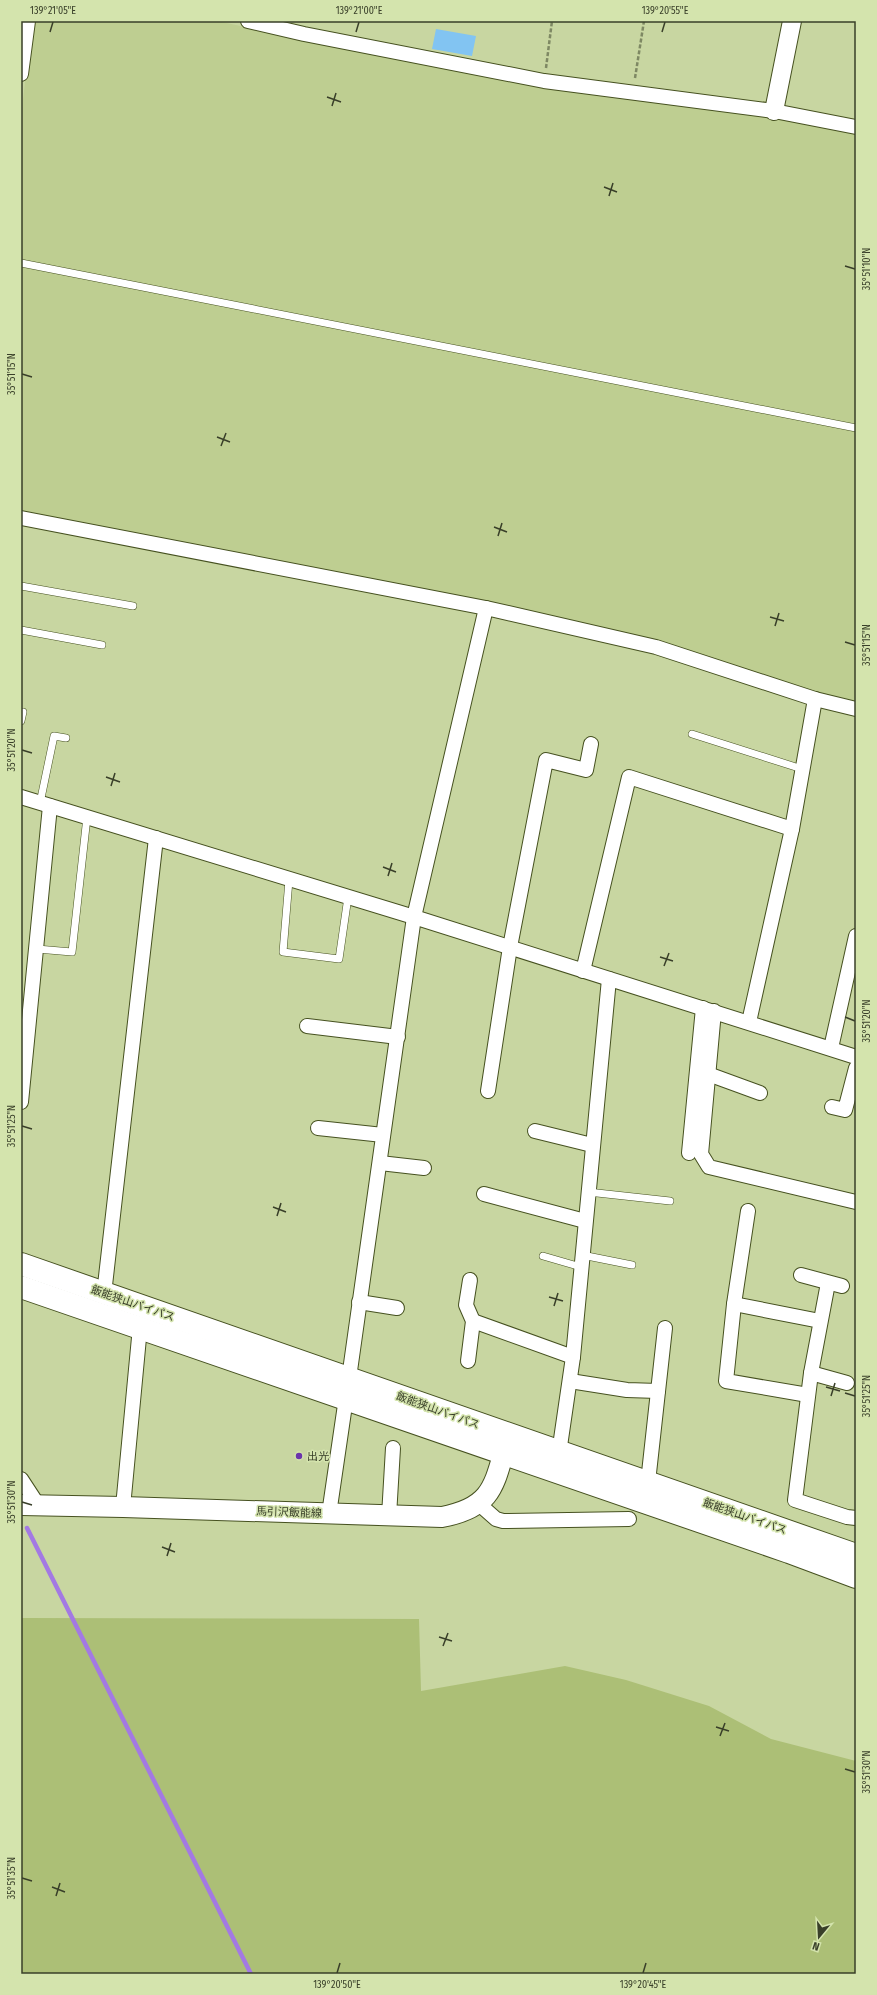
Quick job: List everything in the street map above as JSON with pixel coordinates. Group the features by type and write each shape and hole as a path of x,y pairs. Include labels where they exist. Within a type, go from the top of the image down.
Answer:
{"highway":[{"name":"飯能狭山バイパス","path":"21,1264 104,1294 347,1388 506,1445 856,1577"},
{"name":"飯能狭山バイパス","path":"21,1287 140,1327 347,1388"},
{"name":"飯能狭山バイパス","path":"506,1445 559,1453 648,1482 856,1555"}],"main road":[{"name":"馬引沢飯能線","path":"30,1505 442,1517 457,1514 479,1504 489,1494 506,1445"}],"street":[{"path":"21,74 28,21"},
{"path":"248,21 304,34 544,81 774,111 856,127"},
{"path":"774,111 792,21"},
{"path":"21,518 486,608 656,647 815,699 856,709"},
{"path":"329,1514 414,917 486,608"},
{"path":"749,1022 792,829 815,699"},
{"path":"488,1091 510,947 546,760 586,770 591,744"},
{"path":"583,971 629,777 792,829"},
{"path":"21,797 414,917 856,1057"},
{"path":"21,1102 38,949 45,805"},
{"path":"104,1294 156,838"},
{"path":"831,1048 856,936"},
{"path":"559,1453 573,1357 584,1221 609,979"},
{"path":"708,1009 708,1074 701,1154 709,1167 856,1202"},
{"path":"689,1153 708,1009"},
{"path":"307,1026 398,1037"},
{"path":"832,1107 845,1110 856,1068"},
{"path":"708,1074 760,1093"},
{"path":"318,1128 383,1135"},
{"path":"535,1131 592,1145"},
{"path":"380,1163 424,1168"},
{"path":"484,1194 584,1221"},
{"path":"748,1211 734,1304 726,1381 808,1395"},
{"path":"801,1275 842,1286"},
{"path":"468,1362 473,1321 466,1305 470,1280"},
{"path":"828,1283 808,1395 795,1500 847,1517 856,1518"},
{"path":"359,1302 397,1308"},
{"path":"734,1304 820,1322"},
{"path":"473,1321 573,1357"},
{"path":"123,1507 140,1327"},
{"path":"648,1482 665,1328"},
{"path":"812,1373 847,1383"},
{"path":"570,1382 627,1390 658,1391"},
{"path":"389,1516 393,1448"},
{"path":"21,1479 30,1505"},
{"path":"479,1504 496,1519 503,1521 629,1519"}],"lane":[{"path":"21,263 856,428"},
{"path":"21,586 133,606"},
{"path":"21,630 102,645"},
{"path":"21,721 23,712"},
{"path":"692,734 802,769"},
{"path":"45,805 54,736 66,738"},
{"path":"38,949 72,952 87,817"},
{"path":"289,880 283,952 339,959 348,897"},
{"path":"588,1192 670,1201"},
{"path":"543,1256 632,1265"}],"path":[{"path":"544,81 552,21"},
{"path":"633,92 644,21"}],"shaded area":[{"path":"32,21 217,21 509,82 774,118 856,134 856,708 670,650 21,511 21,117"},
{"path":"21,1618 419,1619 421,1691 565,1666 626,1680 709,1706 771,1739 856,1761 856,1974 21,1974"}],"building":[{"path":"436,29 476,36 472,56 432,49"}],"waterway":[{"path":"27,1528 251,1974"}],"place":[{"name":"出光","path":"299,1456"}]}
